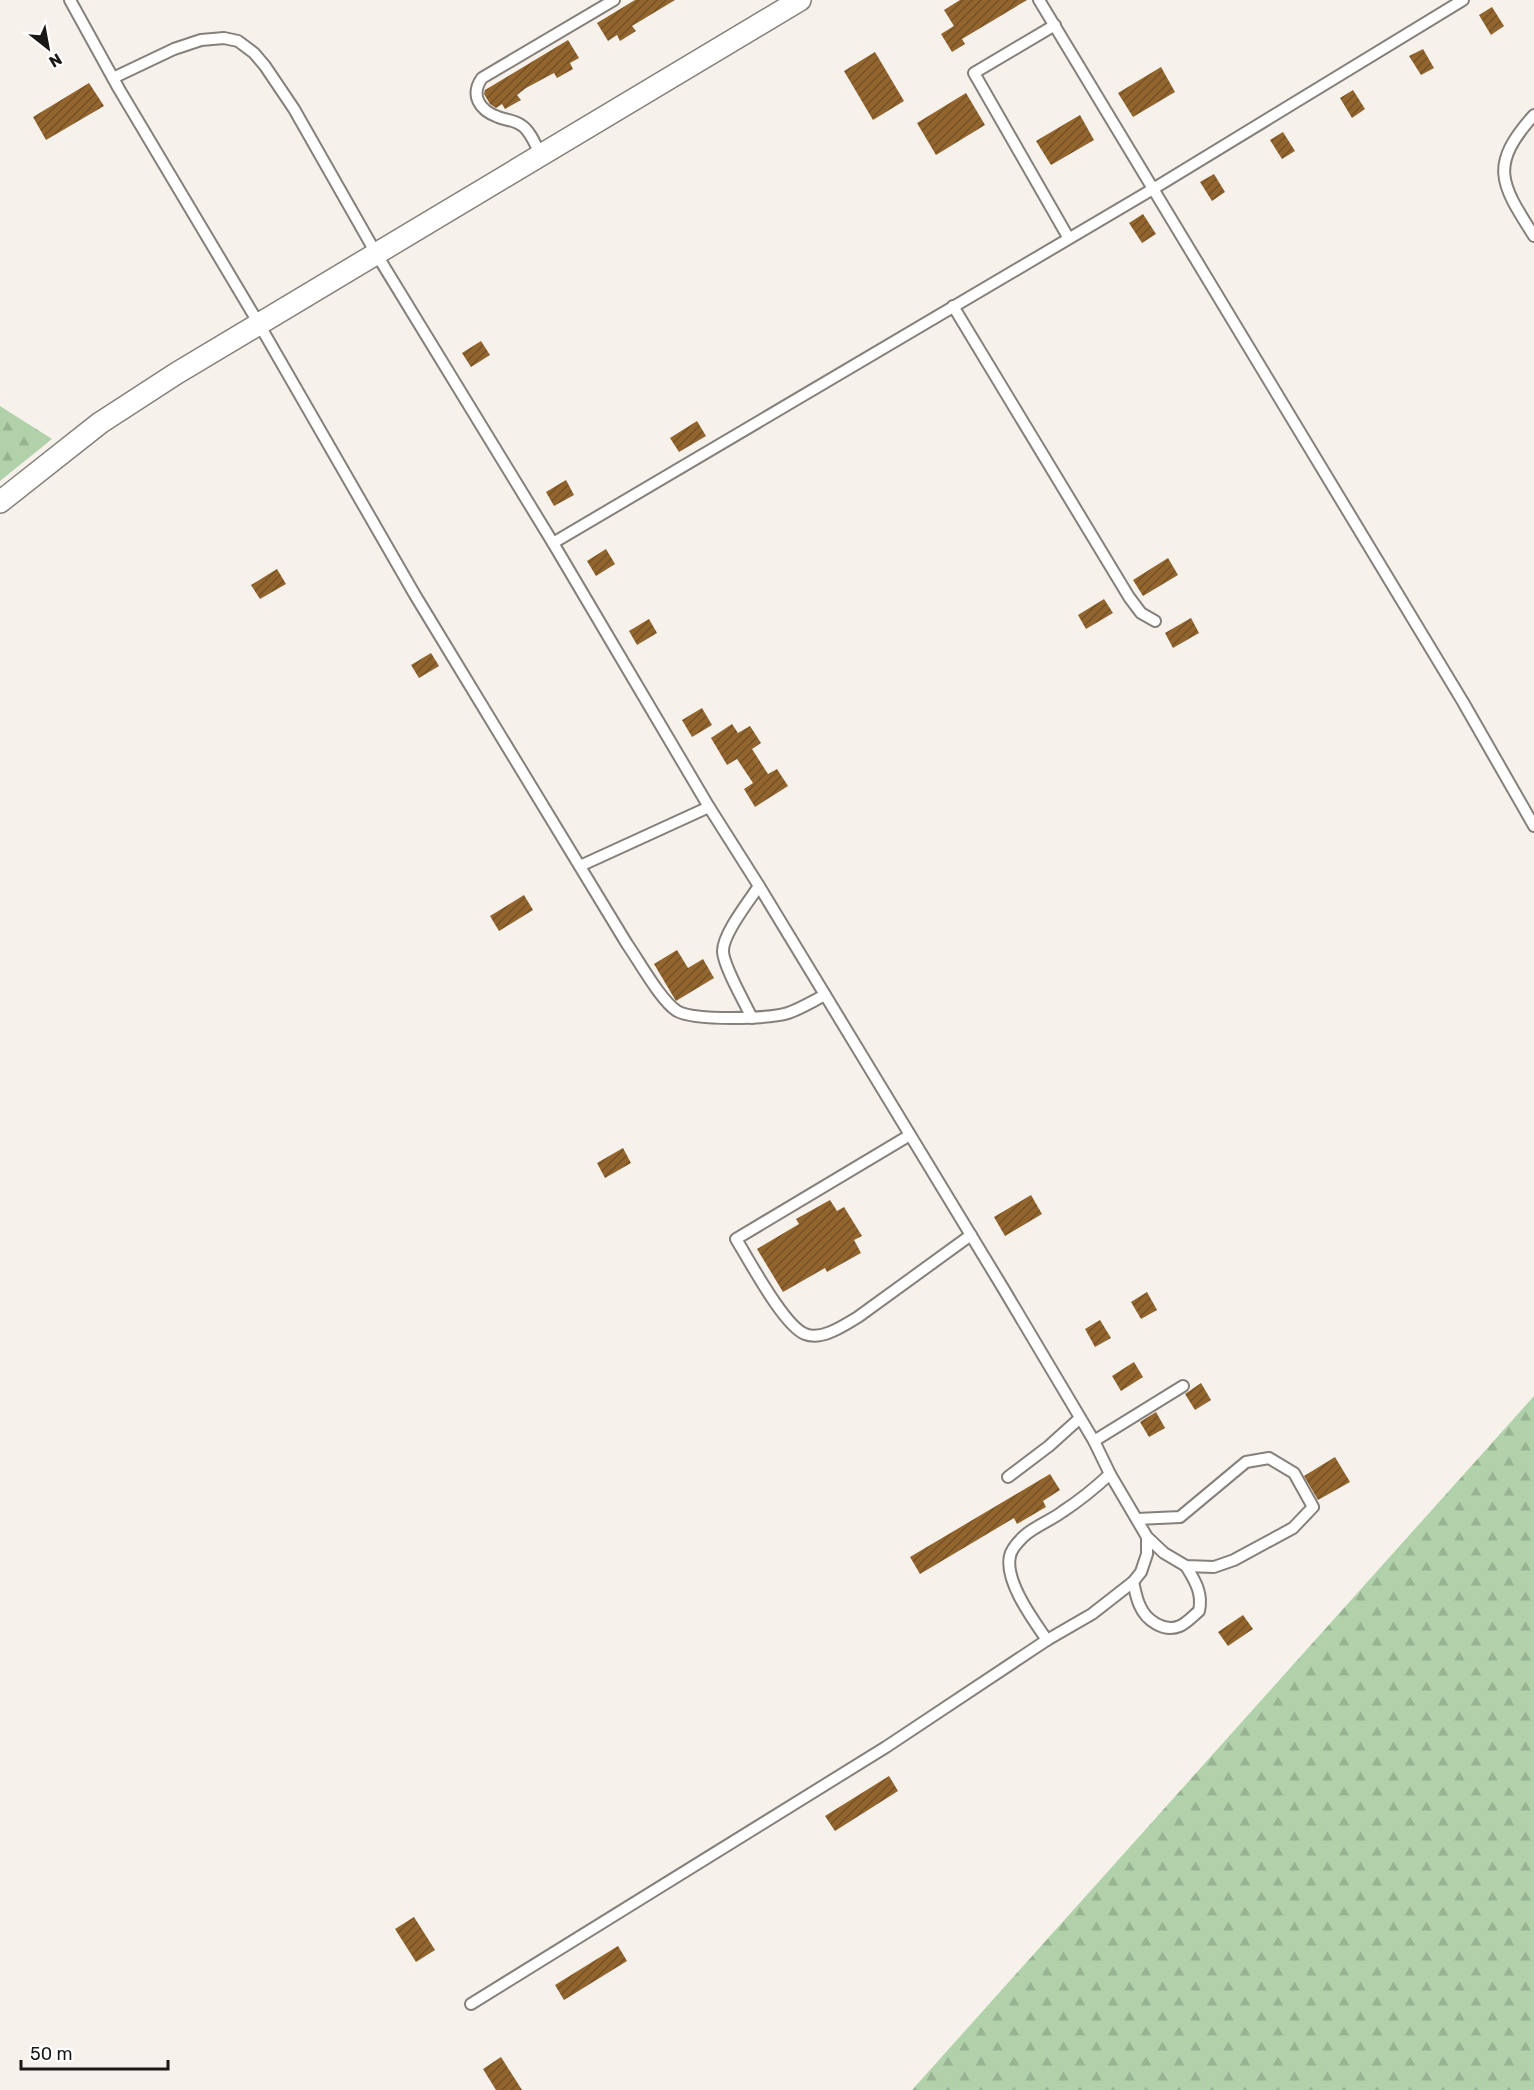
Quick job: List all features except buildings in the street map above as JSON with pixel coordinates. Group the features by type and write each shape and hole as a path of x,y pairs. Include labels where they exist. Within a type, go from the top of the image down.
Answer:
{"street":[{"path":"0,502 64,450 126,405 542,156 791,2"}],"lane":[{"path":"542,156 521,125 496,117 484,108 476,95 475,87 482,78 614,0"},
{"path":"1040,0 1463,702 1534,826"},
{"path":"553,543 1068,237 1153,189 1463,0"},
{"path":"72,1 113,78 259,324 415,595 627,944 664,997 677,1011 692,1016 764,1018 788,1013 825,994"},
{"path":"1054,25 974,73 1068,237"},
{"path":"113,78 174,49 201,40 225,38 238,40 265,66 294,110 377,255 553,543 709,807 971,1235 1094,1441 1110,1474 1147,1537 1164,1554 1186,1566 1214,1567 1234,1560 1293,1528 1313,1507 1294,1473 1269,1458 1246,1462 1179,1516 1137,1519"},
{"path":"1534,114 1518,134 1506,155 1504,176 1509,197 1534,236"},
{"path":"954,306 1129,597 1141,614 1155,621"},
{"path":"580,866 709,807"},
{"path":"752,1018 723,952 727,938 759,886"},
{"path":"910,1134 736,1239 779,1307 794,1326 806,1334 818,1336 840,1328 858,1317 971,1235"},
{"path":"1094,1441 1183,1386"},
{"path":"1008,1477 1049,1446 1080,1418"},
{"path":"1047,1640 1015,1586 1010,1569 1010,1556 1024,1536 1092,1491 1110,1474"},
{"path":"471,2004 886,1747 1047,1640 1092,1614 1133,1582 1141,1572 1147,1554 1147,1537"},
{"path":"1133,1582 1140,1606 1149,1618 1157,1625 1170,1628 1180,1626 1199,1611 1201,1603 1196,1581 1186,1566"}],"green space":[{"path":"0,406 52,439 0,481"},
{"path":"1534,1396 1534,2090 912,2090"}]}
